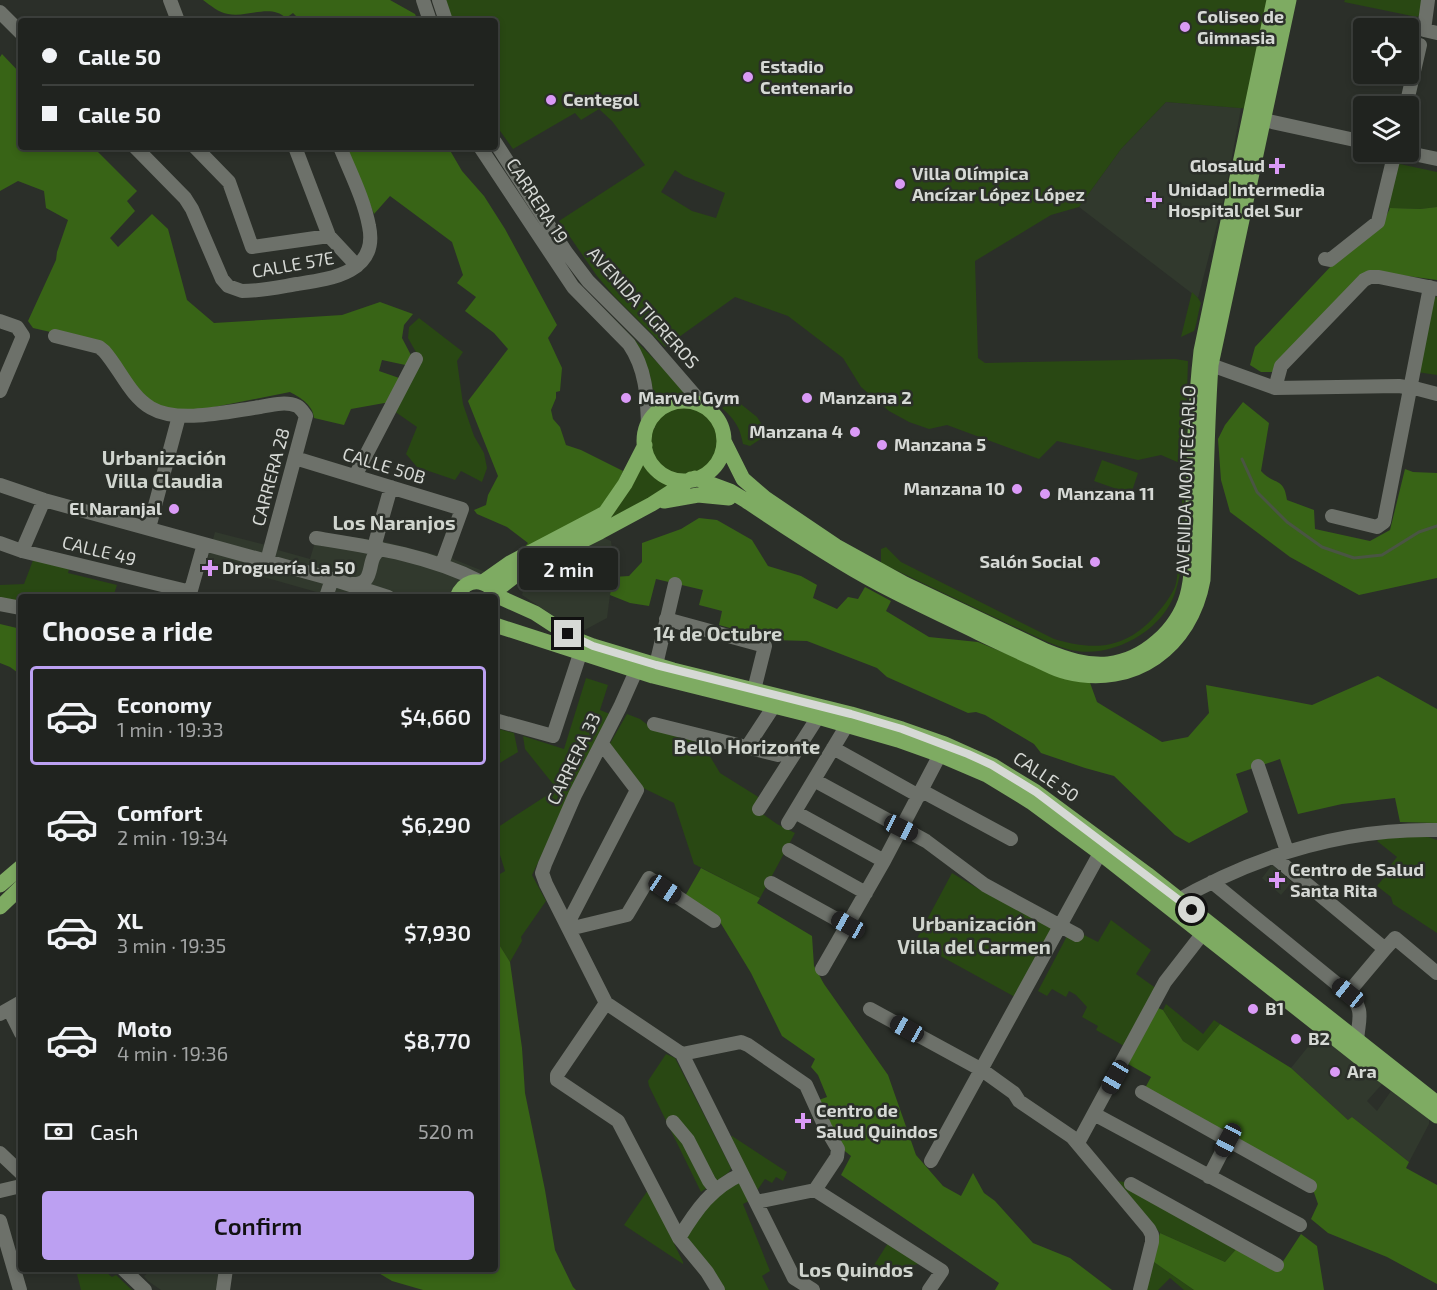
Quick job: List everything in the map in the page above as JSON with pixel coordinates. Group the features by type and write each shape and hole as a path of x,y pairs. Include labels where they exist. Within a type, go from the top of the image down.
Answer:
{"main road":[{"name":"AVENIDA MONTECARLO","path":"693,479 730,491 841,562 901,596 1066,672 1103,676 1120,674 1142,667 1155,659 1182,633 1193,615 1203,580 1211,365 1256,118 1274,0"},
{"name":"AVENIDA MONTECARLO","path":"724,441 744,479 765,498 836,546 905,584 1071,661 1108,664 1150,648 1171,627 1187,595 1191,554 1196,394 1201,351 1256,118 1289,0"},
{"path":"458,594 466,584 492,590 530,566 652,504 715,466 723,450 724,441 719,422 705,407 685,401 669,404 657,412 648,424 645,445 652,463 663,474 676,479 693,479"},
{"path":"492,590 510,563 605,513 625,484 645,445"},
{"path":"652,504 698,495 713,495 742,504 781,524"},
{"name":"CALLE 50","path":"492,590 535,613 575,639 587,652"},
{"name":"CALLE 50","path":"498,626 774,706 992,765 1036,792 1174,902 1437,1103"},
{"name":"CALLE 50","path":"634,665 656,665 851,714 943,750 1031,802 1100,853 1174,902 1203,933 1437,1116"},
{"path":"0,885 18,870"},
{"path":"0,907 18,890"}],"street":[{"path":"170,0 177,18"},
{"path":"423,0 429,18"},
{"path":"439,0 445,18"},
{"path":"1428,0 1424,30 1437,33"},
{"path":"0,12 18,30"},
{"path":"1408,96 1420,45"},
{"path":"1256,118 1353,140"},
{"name":"AVENIDA TIGREROS","path":"498,147 566,252 588,281 648,341 705,407"},
{"name":"CALLE 57E","path":"138,150 185,198 218,270 228,286 242,291 334,278 357,266 363,259 369,245 370,227 341,150"},
{"path":"198,150 229,182 252,247 328,236"},
{"path":"296,150 328,236 357,266"},
{"name":"CARRERA 19","path":"482,150 573,288 629,344 635,353 644,376 648,424"},
{"path":"1419,155 1437,159"},
{"path":"1325,259 1330,260 1378,222 1393,162"},
{"path":"1275,388 1281,366 1364,280 1379,277 1433,288 1409,388 1384,522 1377,527 1332,516"},
{"path":"0,321 16,327 24,336 0,391"},
{"path":"55,336 99,347 113,361 130,388 142,401 151,408 178,416 149,528"},
{"path":"356,477 416,359"},
{"path":"1211,365 1275,388 1409,388 1437,394"},
{"name":"CARRERA 28","path":"178,416 220,413 278,404 296,406 306,416 267,561"},
{"name":"CALLE 50B","path":"295,458 462,509 442,564"},
{"path":"0,485 44,500 379,594"},
{"path":"349,584 359,585 367,579 378,550 375,543 391,487"},
{"path":"22,551 44,500"},
{"path":"316,538 442,564 492,590"},
{"name":"CALLE 49","path":"0,543 22,551 186,594"},
{"path":"190,594 204,544"},
{"path":"328,594 332,579"},
{"path":"656,665 675,584"},
{"path":"0,604 18,607"},
{"path":"666,619 765,646 754,690"},
{"path":"498,721 553,736 587,652"},
{"name":"CARRERA 33","path":"568,927 546,884 542,873 544,864 575,795 602,744 634,665"},
{"path":"747,747 774,706"},
{"path":"759,809 818,717"},
{"path":"654,724 778,755"},
{"path":"847,725 792,817 884,861"},
{"path":"568,927 637,790 602,744"},
{"path":"833,748 1011,839"},
{"path":"822,969 884,861 943,750"},
{"path":"1258,766 1280,854 1385,949"},
{"path":"814,780 926,841 985,885 1077,935"},
{"path":"1174,902 1212,882 1280,854 1321,841 1381,831 1436,830"},
{"path":"789,850 866,893"},
{"path":"931,1161 1100,853"},
{"path":"568,927 627,915 649,878 714,921"},
{"path":"1212,882 1358,1003 1361,1014 1358,1041"},
{"path":"771,883 848,925"},
{"path":"568,927 606,1003 682,1054 795,1278 813,1290"},
{"path":"1078,1143 1165,982 1203,933"},
{"path":"1348,993 1395,938 1437,973"},
{"path":"606,1003 557,1075 557,1080 618,1121 679,1238 707,1272 718,1290"},
{"path":"10,1008 18,1026"},
{"path":"870,1009 982,1070 1014,1094 1019,1101 1078,1143 1152,1235 1140,1290"},
{"path":"682,1054 741,1042 806,1085 838,1149 837,1157 815,1190"},
{"path":"1142,1092 1310,1186"},
{"path":"1094,1114 1300,1225"},
{"path":"673,1122 688,1140 716,1190"},
{"path":"1209,1176 1228,1140"},
{"path":"0,1152 18,1170"},
{"path":"679,1238 700,1204 716,1190 742,1174"},
{"path":"1131,1184 1277,1264"},
{"path":"0,1191 18,1187"},
{"path":"756,1202 815,1190 942,1271 929,1290"},
{"path":"0,1221 20,1290"},
{"path":"126,1272 146,1290"},
{"path":"223,1290 226,1272"}],"shaded area":[{"name":"Unidad Intermedia Hospital del Sur","path":"1166,102 1241,108 1225,194 1198,298 1079,207 1121,149"},
{"path":"215,532 278,548 278,550 310,559 315,542 345,536 382,541 437,555 452,556 453,559 488,573 456,594 323,594 207,561"},
{"path":"602,537 611,541 614,564 607,618 579,633 522,595 524,587"},
{"name":"Centro de Salud Santa Rita","path":"1272,865 1292,882 1281,895 1262,878"},
{"path":"1319,1033 1383,1083 1367,1101 1377,1111 1391,1091 1429,1118 1429,1124 1409,1162 1352,1117 1349,1121 1291,1068"},
{"path":"150,1272 222,1272 219,1290 161,1290 144,1276"}],"green space":[{"path":"203,0 390,0 415,14 417,18 298,18 293,13 286,18 266,11 236,15 218,10"},
{"name":"Villa Olímpica Ancízar López López","path":"439,0 1274,0 1251,109 1166,102 1121,149 1079,207 1051,215 975,261 978,358 985,363 1175,359 1188,361 1184,534 1179,579 1168,607 1158,620 1131,640 1099,651 1083,652 1046,641 881,563 881,549 886,547 901,562 1054,639 1096,646 1120,641 1143,628 1166,603 1175,587 1181,543 1182,464 1161,455 1138,460 1057,441 1039,459 947,425 929,429 909,422 889,411 861,387 843,358 788,316 735,297 665,347 597,276 559,221 645,165 612,121 599,109 581,120 575,113 513,149 498,128 498,18 445,18","holes":["675,170 725,193 716,218 692,211 661,192"]},
{"path":"1345,0 1423,0 1421,14 1417,17 1344,2"},
{"path":"2,54 18,71 18,150 96,150 137,191 127,201 135,211 110,238 118,247 152,214 168,229 187,300 214,323 342,315 380,302 413,314 404,325 402,338 413,359 410,366 382,360 379,371 402,379 390,402 351,409 344,425 314,418 309,406 290,392 189,412 170,410 151,402 98,343 33,328 28,321 56,260 68,220 46,208 44,191 18,181 0,191 0,57"},
{"path":"348,150 450,150 462,171 484,196 505,229 557,325 548,338 562,368 560,391 556,392 551,410 566,445 623,471 613,494 603,506 520,552 528,543 507,527 477,514 474,510 486,505 488,495 498,476 468,401 508,349 494,333 465,311 476,297 457,283 463,275 452,242 390,196 374,214"},
{"path":"1395,163 1437,172 1437,207 1384,208"},
{"path":"1437,207 1437,280 1378,272 1272,372 1261,372 1250,365 1255,347 1333,264 1383,223 1390,208"},
{"path":"1192,292 1201,303 1196,325 1194,331 1181,337"},
{"path":"1430,295 1437,297 1437,375 1417,372"},
{"path":"600,305 689,394 672,395 654,403 649,372 638,349"},
{"path":"419,318 463,352 457,361 463,404 474,436 484,453 487,468 482,482 461,471 455,480 417,467 406,454 417,427 394,411 421,361 408,338 409,327"},
{"path":"737,401 757,417 768,434 750,446 743,444 736,424 722,408 729,402"},
{"path":"1243,402 1269,423 1261,471 1284,488 1287,500 1314,510 1315,529 1370,541 1390,530 1405,469 1413,472 1437,473 1437,578 1359,595 1290,557 1230,512 1221,480 1218,439 1225,425"},
{"path":"684,406 697,409 708,416 715,427 718,440 715,453 708,464 697,471 684,474 671,471 660,464 653,453 650,440 653,427 660,416 671,409"},
{"path":"1102,460 1138,473 1131,494 1094,481"},
{"path":"641,464 644,464 655,477 671,486 598,528 624,498"},
{"path":"699,518 717,520 752,540 768,566 801,576 817,585 813,598 837,609 848,597 858,599 865,587 891,601 886,611 929,637 978,642 1061,676 1089,680 1097,702 1162,742 1188,737 1209,713 1206,685 1312,705 1378,676 1437,709 1437,823 1400,822 1395,798 1342,804 1298,814 1280,759 1236,774 1248,812 1189,843 1175,835 1114,776 1041,753 1034,744 985,715 976,712 968,713 887,677 877,668 807,641 774,640 719,625 722,611 699,605 703,590 656,579 649,606 630,603 610,595 613,577 629,576 642,562 642,543 681,529"},
{"path":"35,555 70,565 68,573 117,585 114,594 18,594 18,601 0,600 0,585 24,584"},
{"path":"0,624 18,628 18,673 0,663"},
{"path":"586,678 608,685 600,710 610,714 532,875 546,901 521,937 522,941 510,962 498,943 498,875 505,871 498,853 498,827 549,794 553,784 525,749 523,736 564,749"},
{"path":"627,714 640,719 653,729 711,745 708,753 720,773 760,798 754,808 795,833 760,898 694,864 674,803 635,784 608,747"},
{"path":"498,729 514,733 518,752 498,764 498,754 501,752 498,747"},
{"path":"1385,836 1428,837 1437,840 1437,933 1393,904 1391,897 1377,886 1391,869 1389,867 1397,857 1377,841"},
{"path":"701,868 760,898 757,903 812,936 814,966 824,984 888,1075 916,1155 943,1186 961,1196 973,1173 984,1193 995,1201 1033,1243 1070,1258 1112,1290 995,1290 999,1283 841,1175 851,1156 841,1148 816,1101 827,1097 818,1075 811,1067 815,1059 782,1036 751,973 717,917 685,896"},
{"path":"952,873 1053,927 1015,997 915,942"},
{"path":"1111,920 1151,950 1136,974 1157,989 1124,1046 1096,1030 1098,1026 1082,1017 1087,1007 1076,995 1069,991 1066,997 1052,989 1047,996 1038,991 1067,936 1082,934 1098,942"},
{"path":"498,943 510,962 522,1048 525,1093 555,1250 576,1290 423,1290 392,1281 377,1272 498,1272"},
{"path":"1166,1004 1203,1034 1214,1020 1220,1024 1198,1052 1183,1041 1163,1010"},
{"path":"1158,1008 1163,1010 1183,1041 1198,1051 1220,1024 1291,1068 1348,1120 1352,1117 1409,1162 1406,1168 1437,1185 1437,1284 1387,1257 1328,1233 1311,1219 1318,1204 1312,1187 1144,1090 1151,1077 1128,1064"},
{"path":"666,1054 675,1058 731,1168 729,1172 701,1192 649,1086 648,1081"},
{"path":"732,1136 787,1172 783,1181 776,1177 772,1183 765,1179 756,1192 730,1137"},
{"path":"739,1180 749,1201 743,1204 770,1271 762,1276 769,1290 724,1290 687,1241 687,1235 709,1202"},
{"path":"1118,1181 1124,1182 1238,1247 1225,1262 1160,1233"},
{"path":"648,1190 683,1262 683,1264 624,1225"},
{"path":"1160,1233 1225,1262 1238,1247 1278,1269 1301,1234 1317,1246 1324,1290 1194,1290 1151,1260"},
{"path":"888,1243 923,1263 869,1273"},
{"path":"1151,1260 1194,1290 1184,1290 1170,1278 1158,1290 1145,1290"},
{"path":"106,1272 112,1277 116,1275 132,1290 81,1290 77,1274"}],"waterway":[{"path":"1242,459 1257,492 1287,522 1322,547 1354,558 1382,555 1419,532 1437,526"}],"place":[{"name":"Coliseo de Gimnasia","path":"1185,27"},
{"name":"Estadio Centenario","path":"748,77"},
{"name":"Centegol","path":"551,100"},
{"name":"Glosalud","path":"1277,166"},
{"name":"Villa Olímpica Ancízar López López","path":"900,184"},
{"name":"Unidad Intermedia Hospital del Sur","path":"1154,200"},
{"name":"Marvel Gym","path":"626,398"},
{"name":"Manzana 2","path":"807,398"},
{"name":"Manzana 4","path":"855,432"},
{"name":"Manzana 5","path":"882,445"},
{"name":"Manzana 10","path":"1017,489"},
{"name":"Manzana 11","path":"1045,494"},
{"name":"El Naranjal","path":"174,509"},
{"name":"Salón Social","path":"1095,562"},
{"name":"Droguería La 50","path":"210,568"},
{"name":"Centro de Salud Santa Rita","path":"1277,880"},
{"name":"B1","path":"1253,1009"},
{"name":"B2","path":"1296,1039"},
{"name":"Ara","path":"1335,1072"},
{"name":"Centro de Salud Quindos","path":"803,1121"}],"district":[{"name":"Urbanización Villa Claudia","path":"164,470"},
{"name":"Los Naranjos","path":"394,523"},
{"name":"14 de Octubre","path":"718,634"},
{"name":"Bello Horizonte","path":"747,747"},
{"name":"Urbanización Villa del Carmen","path":"974,936"},
{"name":"Los Quindos","path":"856,1270"}],"route":[{"path":"568,634 593,646 656,665 902,729 968,754 992,765 1036,792 1192,910"}]}
